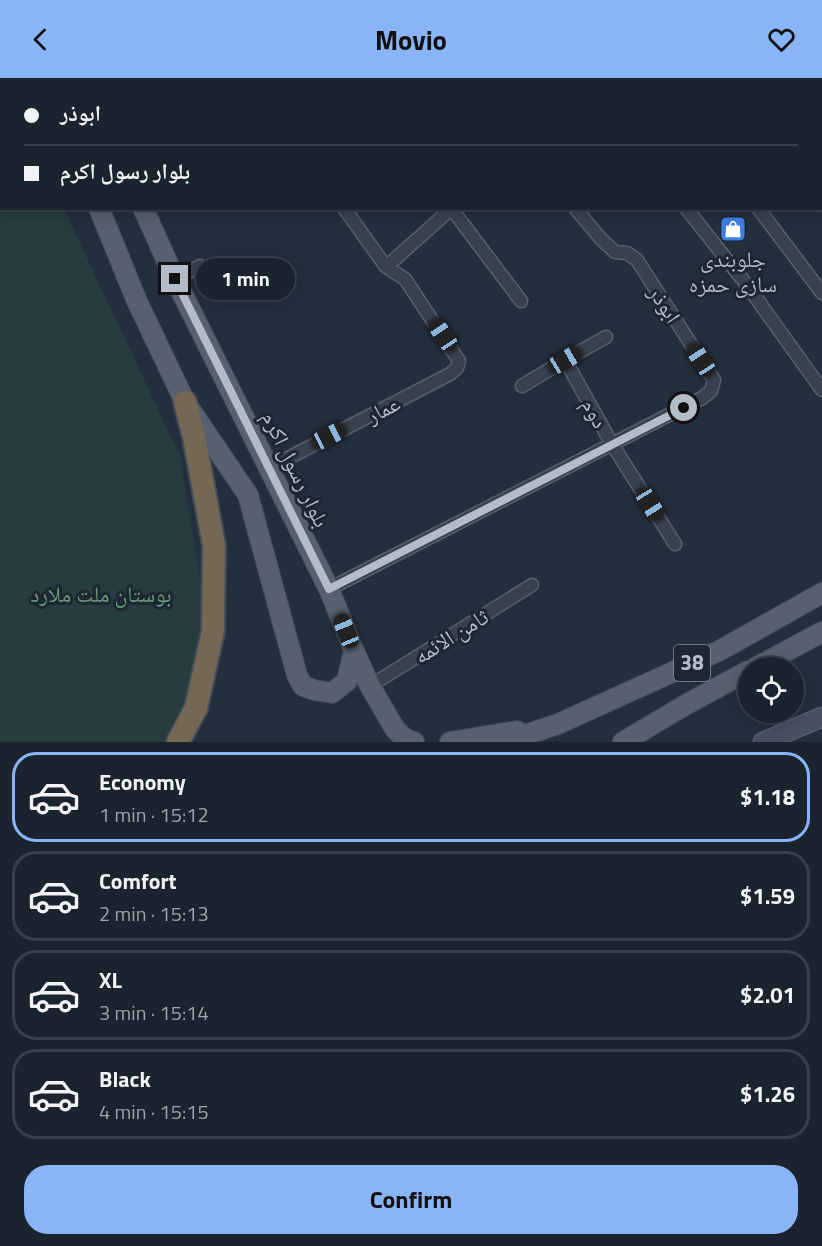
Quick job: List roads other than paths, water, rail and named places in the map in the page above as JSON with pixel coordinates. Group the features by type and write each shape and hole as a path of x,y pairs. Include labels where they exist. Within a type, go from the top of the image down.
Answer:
{"highway":[{"path":"178,742 196,708 213,631 214,545 194,437 185,402"}],"main road":[{"path":"100,210 136,299 185,402 248,495 297,675 303,686 332,693 347,681 354,651"},
{"name":"بلوار رسول اکرم","path":"144,210 175,279 329,589 370,687 395,729 405,740 414,742"},
{"name":"38","path":"504,742 558,724 719,651 822,593"},
{"path":"775,657 822,632"},
{"name":"38","path":"623,742 738,676"},
{"path":"763,742 822,717"},
{"path":"450,742 558,724"}],"street":[{"path":"346,210 386,267 450,210"},
{"path":"452,210 520,301"},
{"name":"ابوذر","path":"329,589 702,398 711,391 714,380 637,260 627,253 615,252 577,210"},
{"path":"688,210 746,284 822,390"},
{"path":"760,210 822,293"},
{"path":"175,279 200,266"},
{"name":"عمار","path":"269,468 450,374 457,368 459,361 455,354 405,279 386,267"},
{"path":"522,386 606,337"},
{"name":"دوم","path":"565,360 612,444 675,544"},
{"name":"ثامن الائمه","path":"370,687 532,585"}],"place":[{"name":"جلوبندی سازی حمزه","path":"733,229"}],"park label":[{"name":"بوستان ملت ملارد","path":"101,594"}]}
